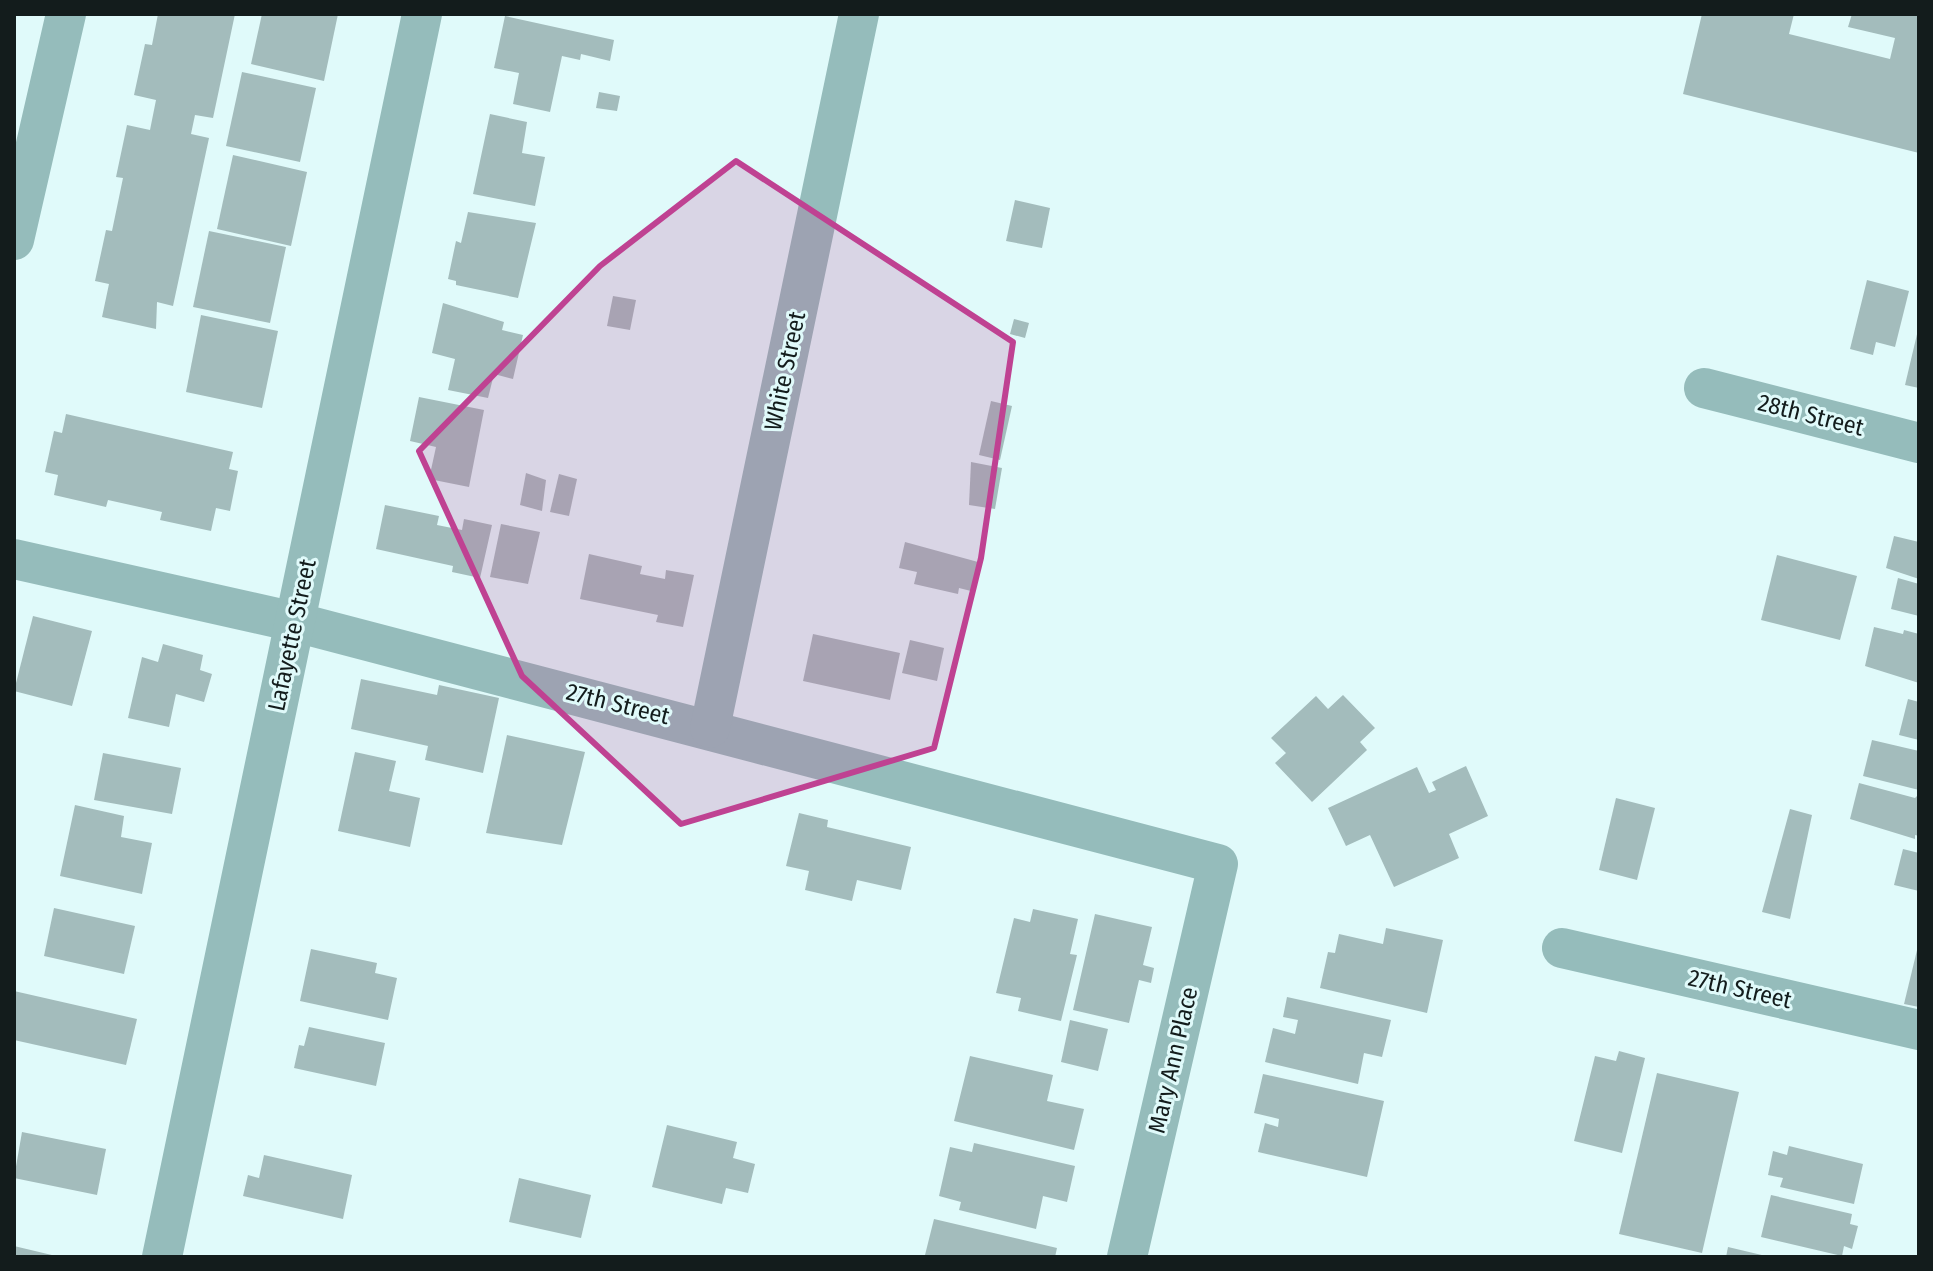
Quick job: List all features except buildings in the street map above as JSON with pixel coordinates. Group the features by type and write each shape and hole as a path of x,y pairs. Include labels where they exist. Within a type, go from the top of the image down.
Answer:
{"street":[{"path":"14,240 66,14"},
{"name":"Lafayette Street","path":"162,1257 422,14"},
{"name":"White Street","path":"710,728 859,14"},
{"name":"28th Street","path":"1704,388 1919,443"},
{"name":"27th Street","path":"14,559 295,622 710,728 1218,864"},
{"name":"Mary Ann Place","path":"1127,1257 1218,864"},
{"name":"27th Street","path":"1562,948 1919,1030"}],"highlighted area":[{"path":"736,161 1013,342 981,558 934,748 681,824 522,676 419,451 600,266"}]}
